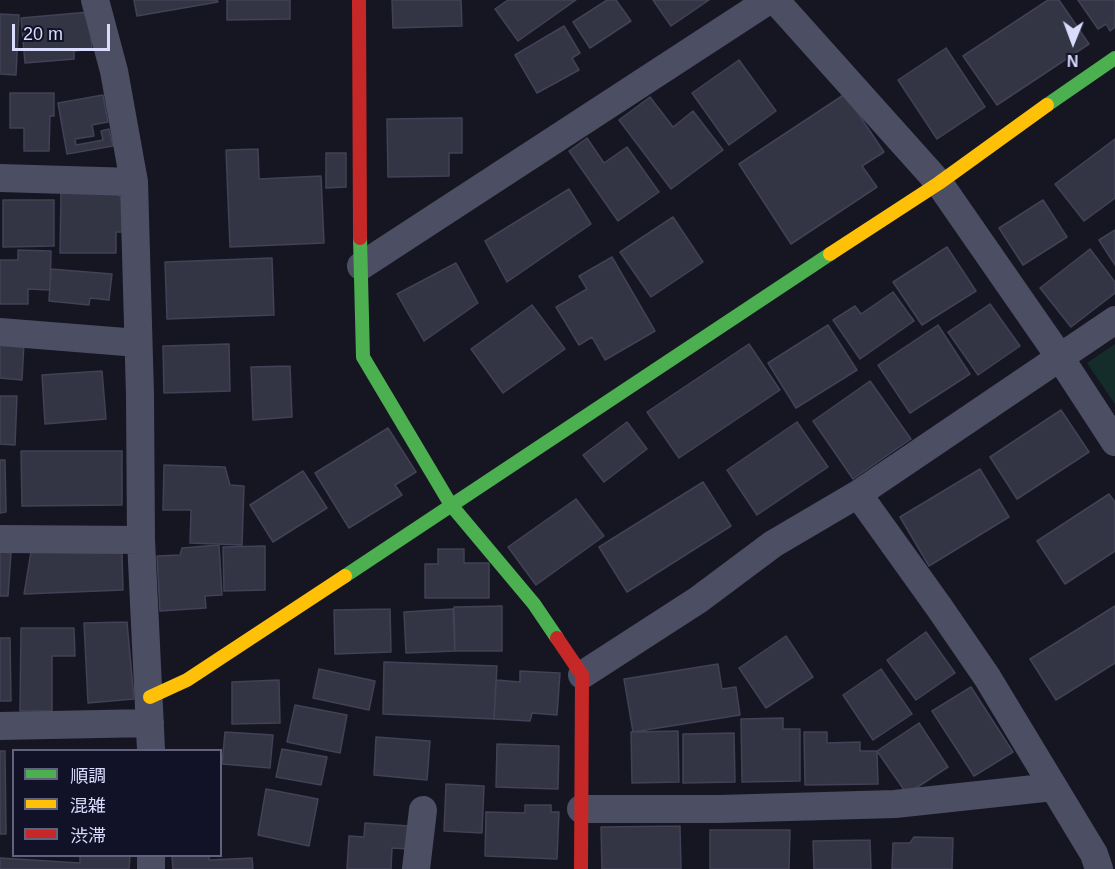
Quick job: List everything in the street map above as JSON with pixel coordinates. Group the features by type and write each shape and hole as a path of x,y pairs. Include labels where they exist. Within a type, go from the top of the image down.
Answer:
{"street":[{"path":"95,0 114,71 134,182 140,395 141,540 150,723"},
{"path":"359,0 363,357 451,505 534,604 582,675 581,869"},
{"path":"361,266 769,0"},
{"path":"775,0 939,183 1059,356 1115,442"},
{"path":"0,726 150,723 187,680 847,241 939,183 1115,58"},
{"path":"0,178 134,182"},
{"path":"582,675 698,600 773,544 858,494 1115,320"},
{"path":"0,332 138,343"},
{"path":"858,494 975,660 1094,854 1099,869"},
{"path":"0,538 141,540"},
{"path":"581,809 719,809 895,804 1053,787"},
{"path":"416,869 423,810"}],"green space":[{"path":"1115,344 1115,404 1087,363"}],"building":[{"path":"134,0 217,0 218,2 137,16"},
{"path":"227,0 290,0 290,19 227,20"},
{"path":"392,0 461,0 462,26 393,28"},
{"path":"508,0 576,0 518,41 495,9"},
{"path":"607,0 616,0 631,21 590,48 573,22"},
{"path":"653,0 709,0 671,26"},
{"path":"1048,0 1059,0 1089,44 997,105 963,56"},
{"path":"1078,0 1115,0 1115,27 1110,31 1106,24 1098,29"},
{"path":"89,12 92,49 74,51 74,59 25,63 21,18"},
{"path":"0,14 19,15 16,75 0,74"},
{"path":"564,26 580,53 572,58 579,70 537,93 515,55"},
{"path":"946,48 985,107 937,139 898,80"},
{"path":"739,60 776,111 729,145 692,93"},
{"path":"10,93 54,93 54,116 50,116 49,151 24,151 24,128 10,128"},
{"path":"845,94 884,152 862,166 877,187 791,244 739,164"},
{"path":"103,95 108,122 92,125 94,136 75,139 76,145 103,140 101,131 109,129 113,146 67,154 58,103"},
{"path":"650,97 673,127 693,111 723,150 671,189 619,120"},
{"path":"462,118 462,153 449,153 449,176 388,177 387,119"},
{"path":"587,138 604,163 627,147 659,192 618,221 569,151"},
{"path":"1115,139 1115,198 1084,221 1055,184"},
{"path":"258,149 259,179 321,176 324,243 230,247 226,150"},
{"path":"326,153 346,153 346,187 326,188"},
{"path":"569,189 591,224 507,282 485,241"},
{"path":"61,192 116,192 126,203 126,232 116,232 116,253 60,253"},
{"path":"3,200 54,200 54,246 3,247"},
{"path":"1043,200 1067,237 1023,265 999,228"},
{"path":"673,217 703,262 651,297 620,252"},
{"path":"1115,230 1115,265 1099,240"},
{"path":"947,247 976,291 922,325 893,282"},
{"path":"1090,249 1115,282 1115,293 1071,327 1040,288"},
{"path":"18,250 51,251 50,290 28,289 28,304 0,304 0,260 18,260"},
{"path":"612,257 655,331 605,360 592,337 579,345 556,307 587,289 579,276"},
{"path":"272,258 274,315 167,319 165,262"},
{"path":"456,263 478,303 424,341 397,294"},
{"path":"51,269 112,274 109,300 90,298 89,305 49,301"},
{"path":"893,292 914,321 860,359 833,320 855,306 861,314"},
{"path":"990,304 1020,346 978,375 948,332"},
{"path":"532,305 565,349 503,393 471,349"},
{"path":"828,325 857,370 796,408 768,363"},
{"path":"938,325 970,374 910,413 878,365"},
{"path":"0,341 24,342 22,380 0,378"},
{"path":"229,344 230,391 164,393 163,346"},
{"path":"749,344 780,390 679,458 647,412"},
{"path":"290,366 292,417 253,420 251,367"},
{"path":"102,371 106,419 45,424 42,375"},
{"path":"870,381 911,439 853,479 813,421"},
{"path":"0,396 17,396 15,445 0,444"},
{"path":"1061,410 1089,452 1017,499 990,457"},
{"path":"627,422 647,449 604,482 583,455"},
{"path":"797,422 828,467 757,515 727,470"},
{"path":"388,428 416,472 395,485 402,495 349,528 315,473"},
{"path":"21,451 122,451 122,505 22,506"},
{"path":"0,460 5,460 6,512 0,513"},
{"path":"164,465 225,467 230,485 244,486 242,545 190,543 191,510 163,510"},
{"path":"980,469 1009,517 929,566 900,517"},
{"path":"303,471 327,508 273,542 250,505"},
{"path":"703,482 731,526 627,592 599,547"},
{"path":"1109,494 1115,502 1115,551 1065,584 1037,541"},
{"path":"576,499 604,536 536,585 508,547"},
{"path":"219,545 222,595 205,596 206,608 160,611 157,556 180,555 182,548"},
{"path":"265,546 265,590 224,591 223,547"},
{"path":"438,549 464,549 464,563 489,563 489,598 425,598 425,564 438,564"},
{"path":"0,552 11,553 8,596 0,596"},
{"path":"31,552 122,553 123,590 24,594"},
{"path":"502,606 502,651 455,651 454,607"},
{"path":"1115,606 1115,663 1056,700 1030,659"},
{"path":"390,609 391,652 335,654 334,610"},
{"path":"453,609 455,651 406,653 404,612"},
{"path":"127,622 134,699 88,703 84,623"},
{"path":"21,628 74,628 75,656 52,656 52,711 20,711"},
{"path":"926,632 955,673 916,700 887,660"},
{"path":"786,636 813,677 766,708 739,668"},
{"path":"0,638 10,638 11,701 0,701"},
{"path":"384,662 497,666 494,719 383,714"},
{"path":"718,664 722,689 736,687 740,715 633,732 624,679"},
{"path":"319,669 375,681 369,710 313,698"},
{"path":"881,669 912,714 873,740 843,695"},
{"path":"520,671 560,673 557,715 532,713 530,721 494,719 496,680 520,682"},
{"path":"279,680 280,723 232,724 232,682"},
{"path":"971,687 1013,752 974,776 932,711"},
{"path":"295,705 347,715 340,753 287,742"},
{"path":"783,718 783,729 800,729 800,781 742,782 741,719"},
{"path":"919,723 948,767 907,794 877,751"},
{"path":"678,731 679,782 632,783 631,732"},
{"path":"225,732 273,735 270,768 222,764"},
{"path":"804,732 827,732 827,743 860,742 860,751 877,751 878,784 805,785"},
{"path":"734,733 735,782 683,783 683,734"},
{"path":"376,737 430,741 427,780 374,775"},
{"path":"497,744 559,746 558,789 496,787"},
{"path":"282,749 327,757 321,785 276,777"},
{"path":"0,751 5,751 6,834 0,834"},
{"path":"446,784 484,786 482,833 444,831"},
{"path":"266,789 318,799 309,846 258,835"},
{"path":"525,805 551,805 551,812 559,812 557,859 485,856 486,812 525,813"},
{"path":"365,823 409,826 408,849 392,848 391,869 347,869 349,836 364,837"},
{"path":"680,826 681,869 602,869 601,827"},
{"path":"710,830 790,830 789,869 710,869"},
{"path":"914,837 953,838 952,869 892,869 893,843 910,843"},
{"path":"870,840 871,869 814,869 813,841"},
{"path":"80,857 130,857 129,869 0,869 0,858 80,863"},
{"path":"172,857 209,857 209,860 252,858 253,869 173,869"}],"traffic: fast":[{"path":"1047,105 1115,58"},
{"path":"360,238 363,357 451,505 534,604 557,638"},
{"path":"345,576 830,254"}],"traffic: slow":[{"path":"830,254 939,183 1047,105"},
{"path":"150,697 187,680 345,576"}],"traffic: jam":[{"path":"359,0 360,238"},
{"path":"557,638 582,675 581,869"}]}
